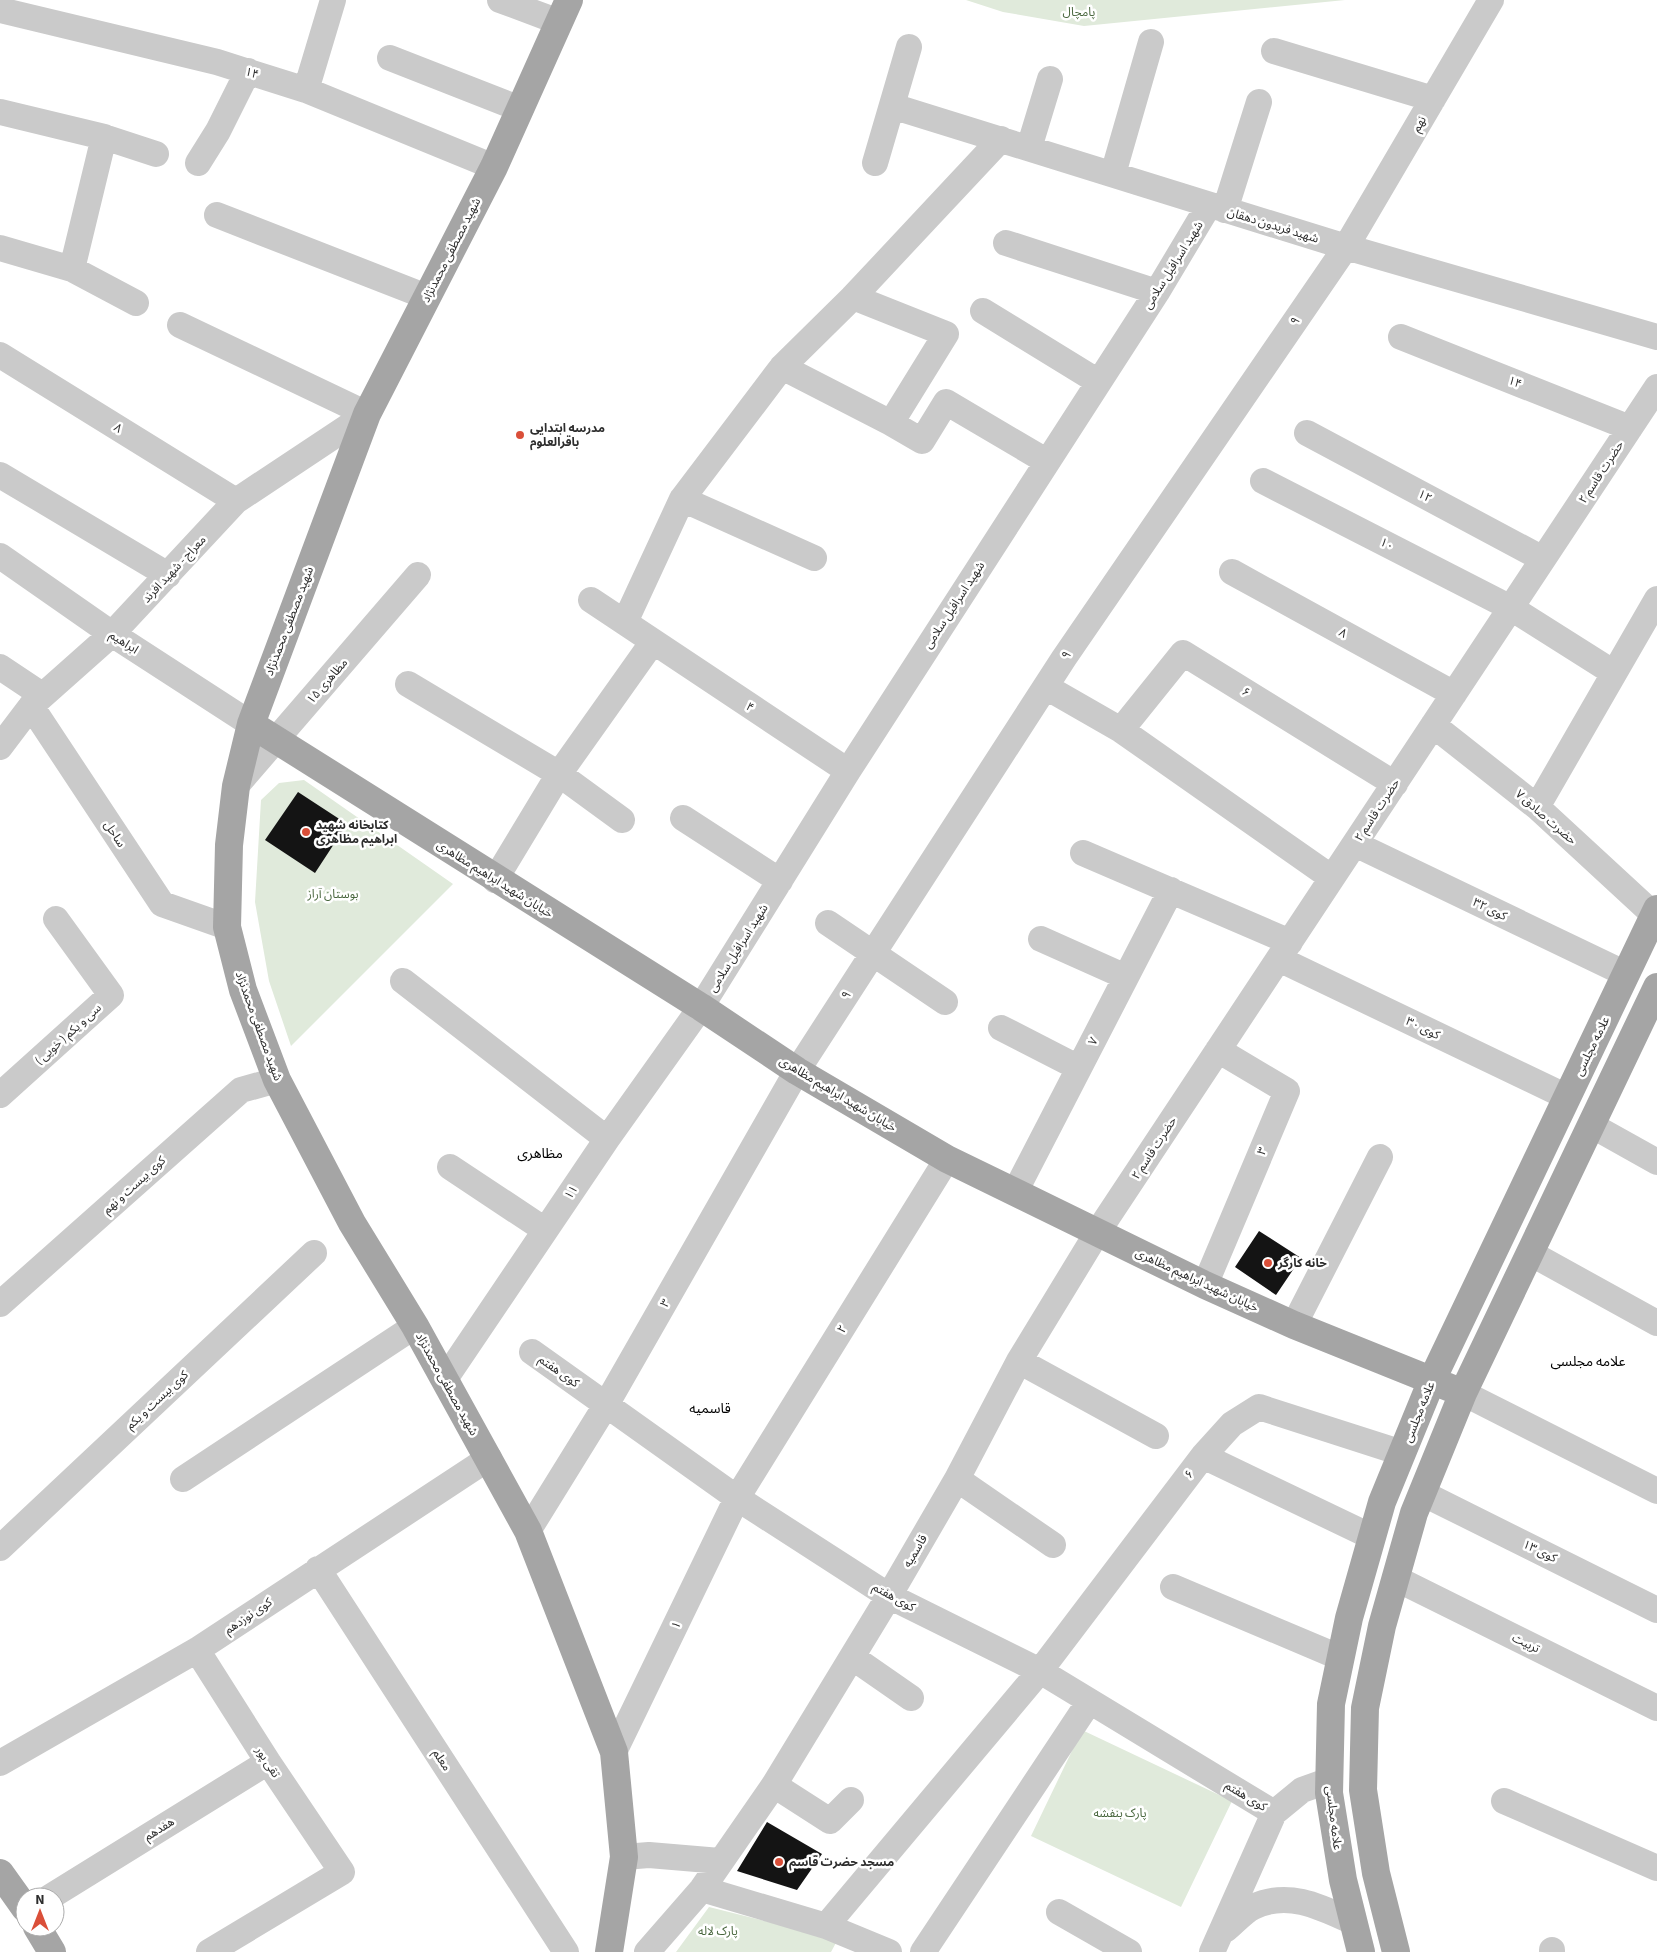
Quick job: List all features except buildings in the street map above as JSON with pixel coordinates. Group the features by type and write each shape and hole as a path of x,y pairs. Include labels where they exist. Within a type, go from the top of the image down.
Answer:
{"main road":[{"name":"شهید مصطفی محمدنژاد","path":"564,11 494,167 367,414 250,724 236,786 229,845 227,927 243,990 277,1080 352,1223 415,1326 528,1531 614,1752 624,1857 609,1952"},
{"name":"خیابان شهید ابراهیم مظاهری","path":"250,724 495,880 701,1007 797,1071 947,1159 1205,1285 1294,1325 1463,1393"},
{"name":"علامه مجلسی","path":"1361,1952 1343,1880 1329,1793 1331,1704 1349,1618 1372,1536 1382,1502 1432,1380 1656,912"},
{"path":"1396,1952 1376,1873 1363,1790 1365,1708 1382,1626 1395,1578 1422,1493 1463,1393 1655,996"},
{"path":"1330,1780 1363,1778"},
{"path":"0,1873 15,1894"},
{"path":"43,1937 52,1952"}],"street":[{"path":"306,90 333,0"},
{"path":"500,0 564,11"},
{"name":"نهم","path":"1346,247 1491,0"},
{"name":"۱۴","path":"0,10 248,71 306,90 494,167"},
{"path":"1113,174 1151,42"},
{"path":"875,163 909,47"},
{"path":"1274,51 1433,99"},
{"path":"390,58 520,109"},
{"path":"198,163 218,132 248,71"},
{"path":"1029,148 1050,79"},
{"name":"شهید اسرافیل سلامی","path":"701,1007 848,771 1097,381 1217,208 1259,102"},
{"name":"شهید فریدون دهقان","path":"892,106 1346,247 1657,337"},
{"path":"0,112 104,137 156,154"},
{"path":"72,269 104,137"},
{"path":"624,622 682,499 782,367 853,298 1001,139"},
{"path":"217,215 427,298"},
{"path":"1006,243 1157,292"},
{"name":"۹","path":"797,1071 1046,687 1346,247"},
{"path":"0,248 72,269 136,303"},
{"path":"853,298 946,334 891,423"},
{"path":"983,311 1097,381"},
{"path":"180,324 367,414"},
{"name":"۱۴","path":"1401,337 1630,428"},
{"name":"۸","path":"0,355 236,501"},
{"path":"782,367 922,441 946,402 1046,461"},
{"name":"۲ حضرت قاسم","path":"1097,1233 1657,387"},
{"name":"معراج - شهید افرند","path":"0,747 36,700 112,634 236,501 367,414"},
{"name":"۱۲","path":"1307,432 1543,559"},
{"path":"0,475 168,575"},
{"name":"۱۰","path":"1263,481 1511,608 1614,673"},
{"path":"682,499 814,558"},
{"name":"ابراهیم","path":"0,556 112,634 250,724"},
{"name":"۸","path":"1232,572 1454,694"},
{"name":"۱۵ مظاهری","path":"236,786 418,575"},
{"path":"1537,807 1657,599"},
{"name":"۴","path":"591,600 652,643 848,771"},
{"path":"495,880 559,774 652,643"},
{"name":"۶","path":"1121,730 1183,653 1395,784"},
{"path":"0,667 36,700"},
{"path":"408,684 559,774 622,820"},
{"path":"1046,687 1121,730 1332,878"},
{"name":"ساحل","path":"36,700 162,904 227,927"},
{"name":"۷ حضرت صادق","path":"1433,725 1537,807 1656,912"},
{"path":"683,818 780,881"},
{"name":"کوی ۳۲","path":"1355,844 1626,974"},
{"name":"کوی ۳۰","path":"1083,853 1171,890 1567,1097"},
{"name":"۷","path":"1015,1192 1171,890"},
{"name":"سی و یکم ( خویی )","path":"0,1095 111,995 56,919"},
{"path":"828,923 946,1002"},
{"path":"1041,939 1126,977"},
{"path":"403,981 607,1139"},
{"name":"۱۱","path":"445,1379 607,1139 701,1007"},
{"path":"1001,1028 1079,1068"},
{"name":"۳","path":"1205,1285 1287,1091 1218,1050"},
{"name":"۳","path":"528,1531 606,1405 797,1071"},
{"name":"کوی بیست و نهم","path":"0,1304 241,1090 277,1080"},
{"path":"1591,1125 1657,1162"},
{"path":"1294,1325 1380,1157"},
{"name":"۲","path":"737,1498 947,1159"},
{"path":"450,1167 545,1230"},
{"name":"قاسمیه","path":"648,1952 702,1889 774,1785 889,1596 957,1478 1019,1361 1097,1233"},
{"name":"کوی بیست و یکم","path":"0,1548 314,1252"},
{"path":"1530,1253 1657,1323"},
{"path":"183,1480 415,1326"},
{"name":"کوی هفتم","path":"532,1352 737,1498 889,1596 1040,1671 1274,1813"},
{"path":"1019,1361 1156,1436"},
{"path":"1463,1393 1657,1491"},
{"name":"۶","path":"826,1926 1040,1671 1203,1456 1232,1424 1260,1407 1402,1453"},
{"path":"1203,1456 1372,1536"},
{"name":"کوی نوزدهم","path":"0,1763 197,1650 489,1458"},
{"path":"957,1478 1053,1545"},
{"name":"کوی ۱۳","path":"1422,1493 1657,1610"},
{"name":"۱","path":"614,1752 737,1498"},
{"name":"معلم","path":"318,1569 566,1952"},
{"name":"تربیت","path":"1395,1578 1657,1708"},
{"path":"1173,1587 1341,1658"},
{"name":"تقی پور","path":"197,1650 268,1762 342,1872 209,1952"},
{"path":"852,1657 911,1698"},
{"path":"923,1952 1090,1702"},
{"name":"هفدهم","path":"65,1888 268,1762"},
{"path":"1217,1943 1274,1813 1302,1790 1330,1780"},
{"path":"774,1785 830,1821 851,1800"},
{"path":"1504,1801 1657,1868"},
{"path":"624,1857 657,1855 720,1861"},
{"path":"702,1889 826,1926 889,1952"},
{"path":"1217,1943 1252,1908 1284,1898 1320,1907 1353,1922"},
{"path":"1059,1912 1129,1952"}],"green space":[{"name":"پامچال","path":"966,0 1345,0 1084,26 1003,12"},
{"name":"بوستان آراز","path":"304,780 453,884 291,1046 269,981 255,902 261,800 279,783"},
{"name":"پارک بنفشه","path":"1082,1730 1232,1801 1181,1907 1031,1836"},
{"name":"پارک لاله","path":"709,1907 838,1939 831,1952 676,1952"}],"place":[{"name":"مدرسه ابتدایی باقرالعلوم","path":"520,435"},
{"name":"کتابخانه شهید ابراهیم مظاهری","path":"306,832"},
{"name":"خانه کارگر","path":"1268,1263"},
{"name":"مسجد حضرت قاسم","path":"779,1862"}],"district":[{"name":"مظاهری","path":"540,1153"},
{"name":"علامه مجلسی","path":"1588,1361"},
{"name":"قاسمیه","path":"710,1408"}]}
